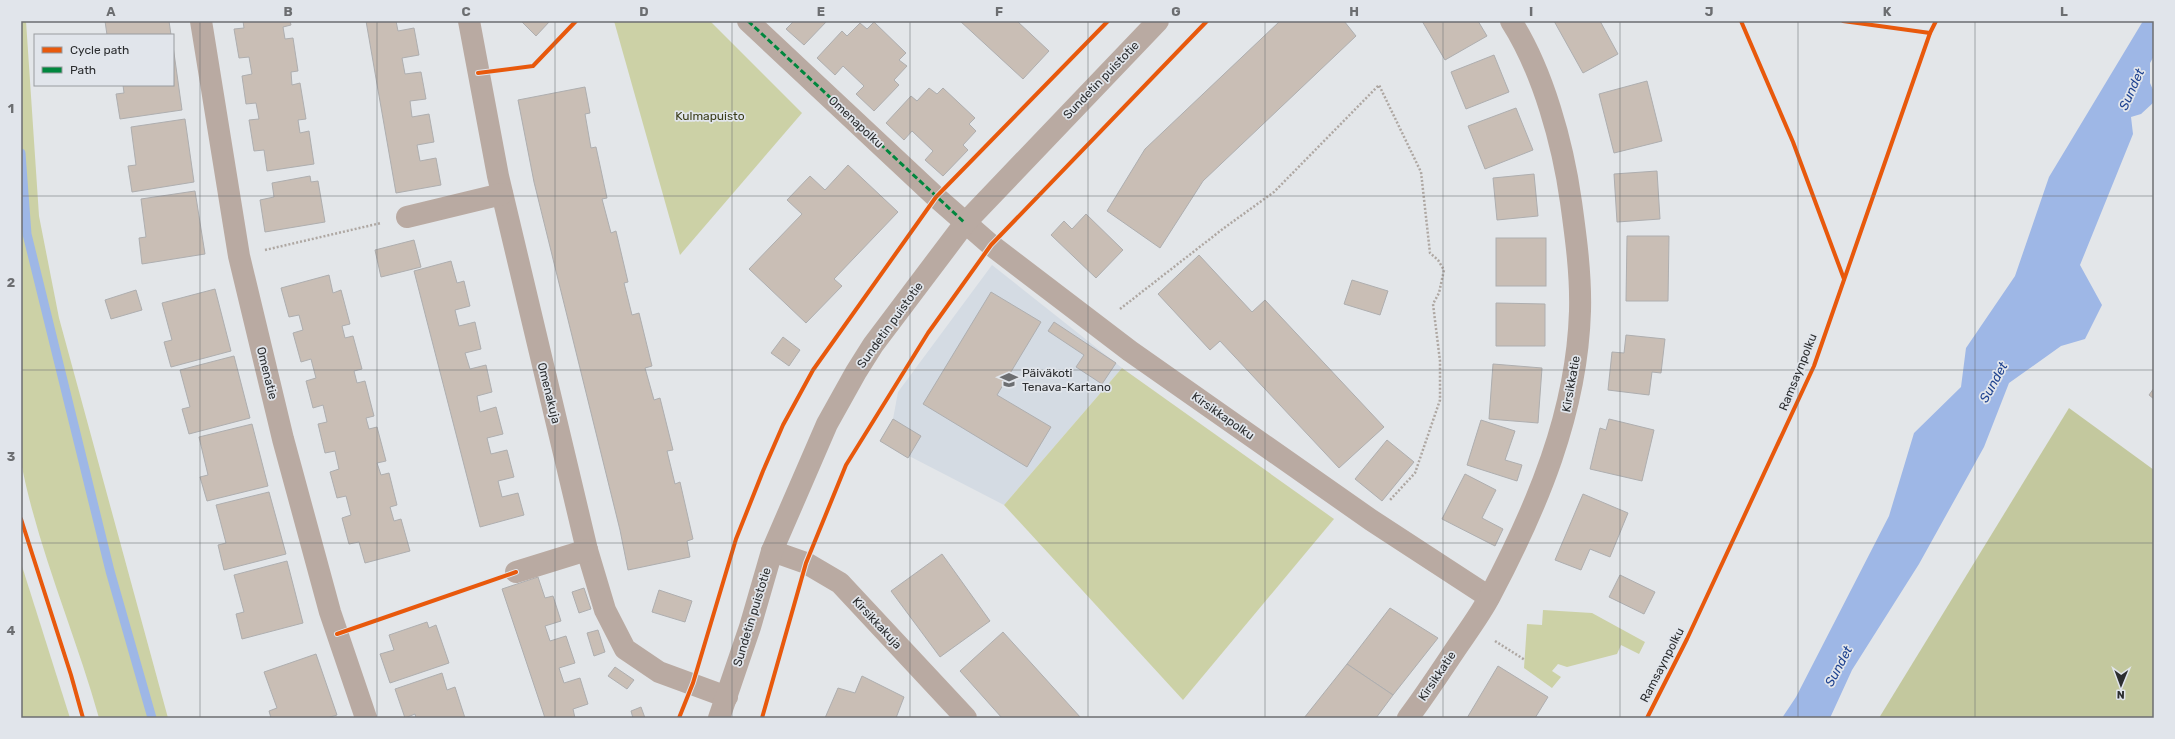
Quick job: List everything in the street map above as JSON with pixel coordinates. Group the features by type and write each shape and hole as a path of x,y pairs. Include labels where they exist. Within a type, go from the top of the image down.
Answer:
{"street":[{"name":"Omenatie","path":"201,21 239,256 283,439 330,612 366,718"},
{"name":"Omenakuja","path":"469,21 502,194 587,550 605,610 625,649 659,672 728,697"},
{"name":"Omenapolku","path":"748,21 965,223"},
{"name":"Sundetin puistotie","path":"719,718 728,697 772,551 827,424 856,372 873,345 965,223 1157,21"},
{"name":"Kirsikkatie","path":"1408,718 1489,597 1542,488 1568,408 1576,364 1580,311 1578,253 1567,172 1549,103 1520,35 1511,21"},
{"path":"407,217 502,194"},
{"name":"Kirsikkapolku","path":"965,223 991,245 1098,326 1372,520 1489,597"},
{"path":"516,572 587,550"},
{"name":"Kirsikkakuja","path":"772,551 806,563 840,583 966,718"}],"path":[{"path":"1098,326 1224,228 1274,192 1379,85 1421,172 1430,253 1438,260 1444,270 1439,293 1433,304 1440,361 1440,400 1415,473 1372,520"},
{"path":"239,256 407,217"},
{"path":"1471,626 1525,660"}],"shaded area":[{"name":"Päiväkoti Tenava-Kartano","path":"992,265 1122,368 1004,505 880,441 893,419 898,392"}],"green space":[{"path":"21,21 26,21 39,216 59,318 168,718 99,718 37,527 21,462"},
{"name":"Kulmapuisto","path":"614,21 710,21 802,113 680,255"},
{"path":"1122,368 1334,519 1183,700 1004,505"},
{"path":"2069,408 2154,470 2154,718 1879,718"},
{"path":"21,563 70,718 21,718"},
{"path":"1543,610 1592,613 1645,642 1639,654 1621,645 1617,654 1567,667 1558,664 1552,671 1561,677 1552,688 1524,668 1527,624 1542,625"}],"water":[{"name":"Sundet","path":"2143,21 2154,21 2154,56 2150,63 2150,83 2154,92 2154,102 2141,114 2131,117 2133,134 2080,265 2102,305 2085,339 2061,346 2009,383 1984,447 1919,564 1852,670 1830,718 1782,718 1796,697 1889,516 1914,433 1961,387 1966,348 2015,276 2049,177"}],"building":[{"path":"105,21 169,21 171,34 107,34"},
{"path":"243,21 290,21 291,25 283,27 285,39 293,38 298,71 291,72 292,85 300,83 306,119 298,120 300,133 309,131 314,164 267,171 264,150 254,151 249,120 259,119 256,103 246,104 242,76 252,74 249,57 239,58 234,29 244,28"},
{"path":"366,21 396,21 398,31 414,28 419,55 402,58 405,74 421,72 426,99 410,101 412,117 429,114 434,142 417,145 420,161 436,158 441,185 396,193"},
{"path":"521,21 550,21 536,36"},
{"path":"794,21 827,21 804,45 786,29"},
{"path":"960,21 1017,21 1049,51 1023,79"},
{"path":"1280,21 1344,21 1356,36 1203,181 1160,248 1107,211 1145,149"},
{"path":"1422,21 1478,21 1487,36 1445,60"},
{"path":"1554,21 1600,21 1618,54 1583,73"},
{"path":"874,22 906,53 899,60 907,66 894,80 899,85 874,111 856,94 864,86 843,66 835,75 817,58 842,31 847,36 860,23 867,29"},
{"path":"174,53 182,110 120,119 116,94 124,93 123,86 174,86"},
{"path":"1494,55 1509,92 1466,109 1451,72"},
{"path":"1647,81 1662,141 1614,153 1599,94"},
{"path":"585,87 590,113 585,114 591,148 596,147 607,198 602,199 611,233 616,231 628,282 624,283 632,315 639,313 652,366 645,368 654,400 660,398 673,450 667,451 675,484 680,482 693,539 687,541 690,557 628,570 620,530 534,182 518,100"},
{"path":"929,88 937,94 943,88 975,118 969,124 976,131 963,145 968,150 943,176 925,160 933,151 912,131 904,140 886,123 911,96 917,101"},
{"path":"1516,108 1533,150 1485,169 1468,126"},
{"path":"185,119 194,182 132,192 128,166 136,165 131,127"},
{"path":"848,165 898,212 834,279 842,286 806,323 749,269 802,214 787,200 810,176 825,190"},
{"path":"1657,171 1660,219 1617,222 1614,174"},
{"path":"1534,174 1538,216 1497,220 1493,178"},
{"path":"310,176 311,182 318,181 325,222 265,232 260,200 274,197 272,183"},
{"path":"195,191 205,254 142,264 139,238 146,237 141,199"},
{"path":"1086,214 1123,250 1096,278 1051,235 1064,221 1072,229"},
{"path":"1627,236 1669,236 1668,301 1626,301"},
{"path":"1496,238 1546,238 1546,286 1496,286"},
{"path":"414,240 421,267 381,277 375,250"},
{"path":"1199,255 1252,312 1265,300 1384,427 1339,468 1220,341 1210,350 1158,294"},
{"path":"451,261 457,283 464,281 470,306 455,310 459,326 475,322 481,349 465,353 470,369 486,365 492,392 477,396 480,412 496,407 503,434 487,438 491,454 507,450 514,477 498,481 502,497 518,493 524,515 480,527 414,271"},
{"path":"329,275 333,293 341,290 350,324 342,326 345,338 353,336 362,369 354,371 357,383 365,381 374,416 366,418 369,429 377,427 386,461 377,463 381,475 389,473 397,505 390,507 394,521 401,519 410,551 365,563 359,542 349,544 342,518 351,515 346,496 337,498 330,472 339,469 335,451 325,453 318,424 327,422 323,405 313,408 306,381 316,378 311,359 301,362 293,333 303,330 299,315 289,317 281,288"},
{"path":"1352,280 1388,291 1380,315 1344,304"},
{"path":"215,289 231,351 171,367 164,342 172,340 162,303"},
{"path":"136,290 142,310 111,319 105,300"},
{"path":"991,292 1041,322 997,395 1051,427 1027,467 923,404"},
{"path":"1496,303 1545,304 1545,346 1496,346"},
{"path":"1054,322 1116,363 1102,384 1076,367 1084,355 1048,331"},
{"path":"1626,335 1665,339 1661,373 1652,372 1649,395 1608,390 1612,352 1624,353"},
{"path":"783,337 800,350 789,366 771,353"},
{"path":"234,356 250,418 189,434 182,409 190,407 180,370"},
{"path":"1493,364 1542,368 1538,423 1489,419"},
{"path":"2154,388 2154,399 2149,395"},
{"path":"893,419 921,436 908,458 880,441"},
{"path":"1609,419 1654,430 1642,481 1590,469 1600,428 1606,430"},
{"path":"1481,420 1515,431 1505,460 1522,465 1517,481 1467,465"},
{"path":"252,424 268,486 207,501 200,477 208,475 199,437"},
{"path":"1387,440 1414,462 1382,501 1355,479"},
{"path":"1465,474 1496,490 1482,518 1503,529 1495,546 1442,519"},
{"path":"269,492 286,554 224,570 218,545 226,543 216,505"},
{"path":"1583,494 1628,513 1610,557 1590,549 1581,570 1555,560"},
{"path":"942,554 990,621 940,657 891,591"},
{"path":"287,561 303,623 242,639 236,614 244,612 234,575"},
{"path":"1620,575 1655,592 1644,614 1609,597"},
{"path":"538,577 545,598 553,596 561,621 545,626 550,641 566,636 575,663 559,668 564,683 580,678 588,704 573,709 575,718 545,718 502,589"},
{"path":"584,588 591,609 579,613 572,592"},
{"path":"659,590 692,601 685,622 652,612"},
{"path":"1390,608 1438,638 1393,695 1347,664"},
{"path":"427,622 429,628 436,625 449,663 390,683 380,654 394,650 389,635"},
{"path":"598,630 605,652 594,656 587,633"},
{"path":"1003,632 1081,718 1002,718 960,671"},
{"path":"316,654 337,715 327,718 271,718 269,711 277,708 264,672"},
{"path":"1347,664 1393,695 1376,718 1304,718"},
{"path":"1498,666 1548,697 1535,718 1467,718"},
{"path":"615,667 634,680 627,689 608,676"},
{"path":"442,673 447,690 455,687 465,718 416,718 415,714 405,718 395,689"},
{"path":"862,676 904,697 896,718 825,718 838,688 855,693"},
{"path":"641,707 645,718 633,718 631,711"}],"waterway":[{"path":"21,153 27,234 110,571 152,718"}],"marked path":[{"path":"748,21 965,223"}],"cycle path":[{"path":"478,73 533,66 576,21"},
{"path":"679,718 693,683 736,539 783,425 813,370 936,197 1108,21"},
{"path":"762,718 806,563 846,465 928,333 991,245 1207,21"},
{"path":"1741,21 1793,142 1844,279"},
{"path":"1843,21 1930,33"},
{"name":"Ramsaynpolku","path":"1647,718 1687,639 1814,366 1930,33 1936,21"},
{"path":"21,519 71,675 83,718"},
{"path":"337,634 516,572"}],"place":[{"name":"Päiväkoti Tenava-Kartano","path":"1009,380"}]}
